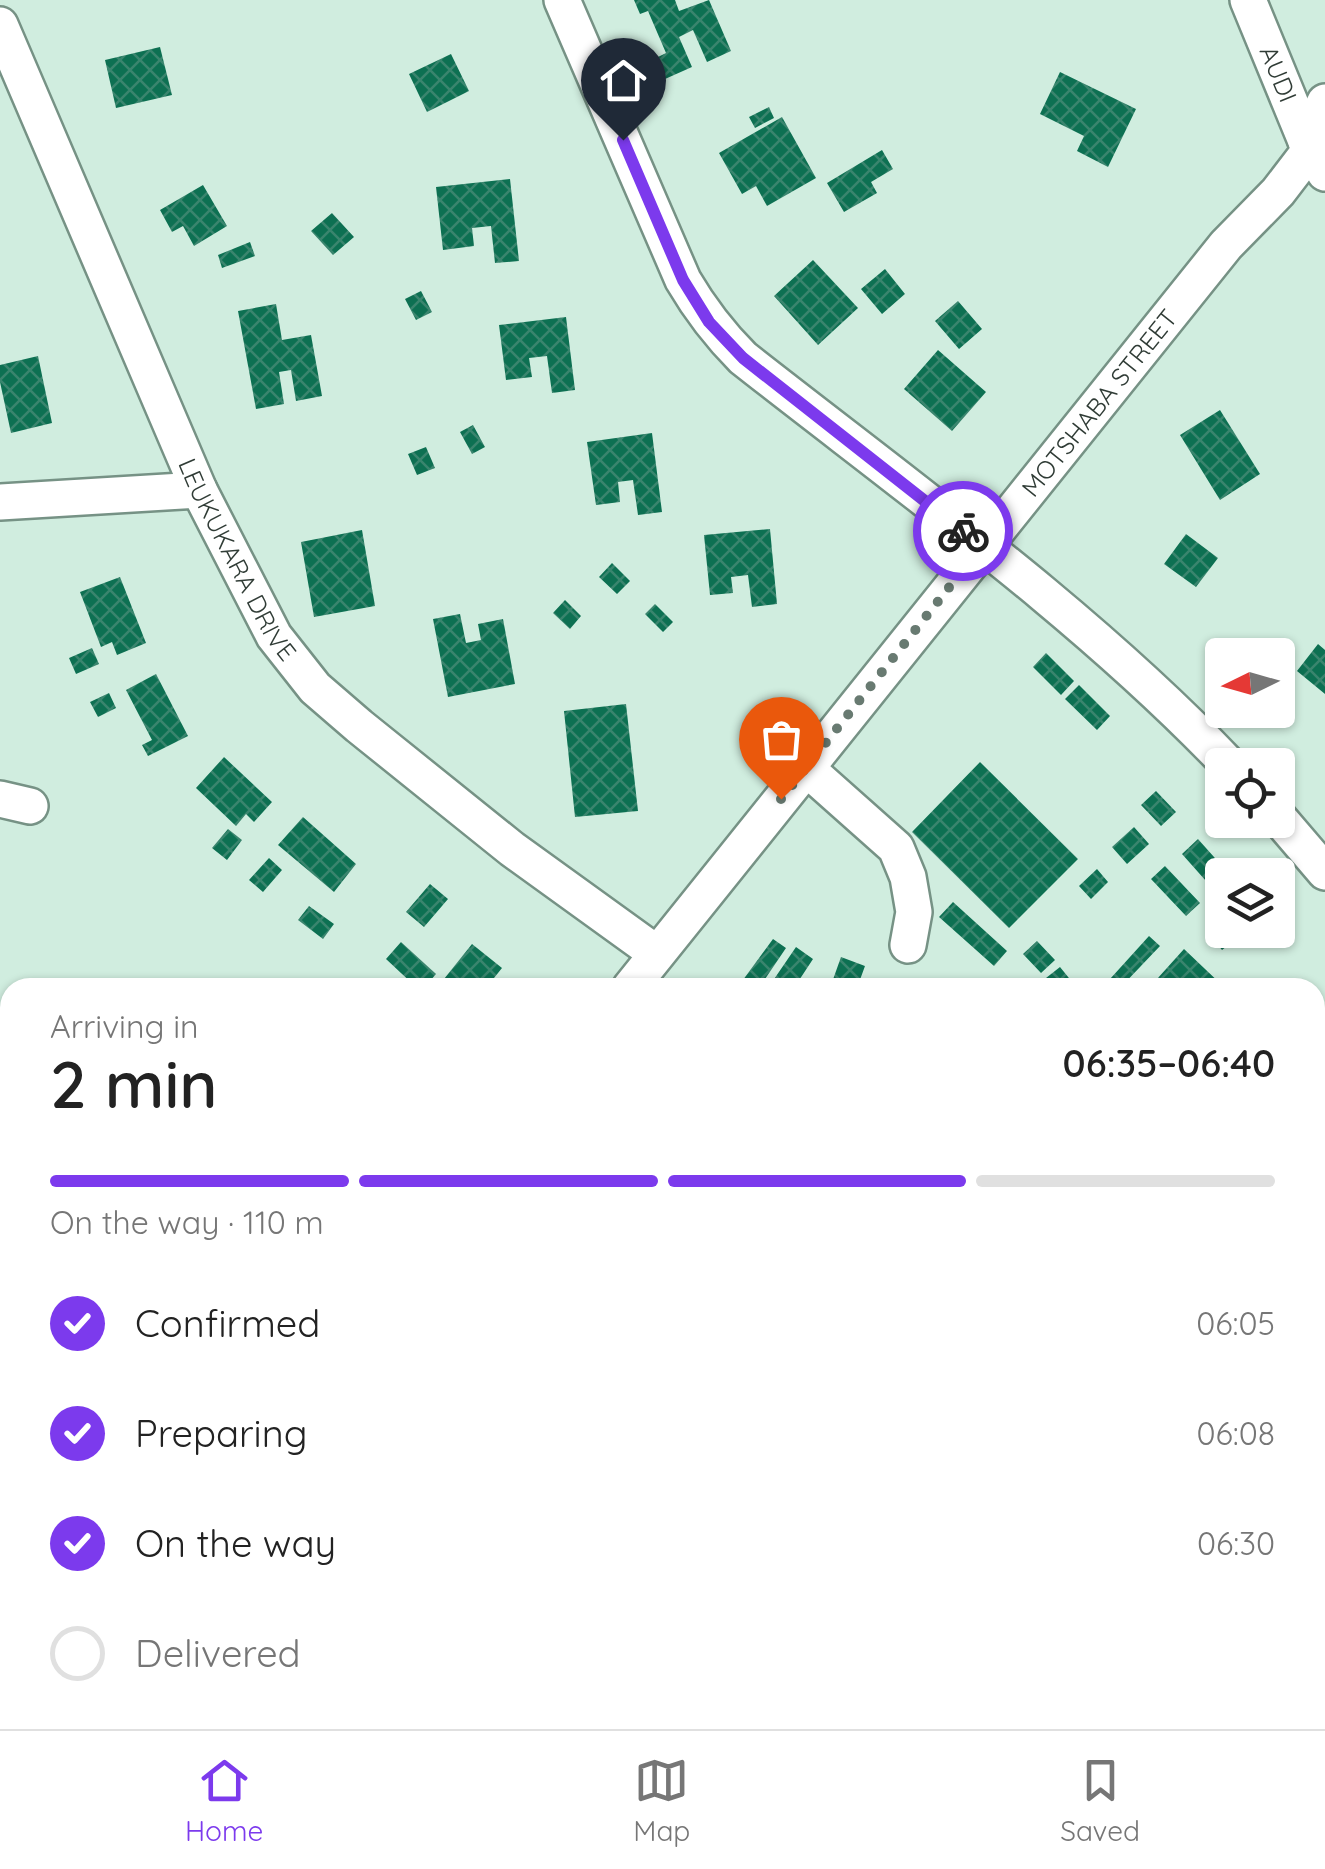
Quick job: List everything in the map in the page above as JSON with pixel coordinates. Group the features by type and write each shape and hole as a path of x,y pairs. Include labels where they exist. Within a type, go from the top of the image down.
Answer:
{"street":[{"path":"562,0 683,280 709,322 743,358 1078,625 1212,748"},
{"name":"AUDI","path":"1248,0 1314,154"},
{"name":"LEUKUKARA DRIVE","path":"0,25 199,490 274,636 314,688 358,726 512,849 656,953"},
{"name":"MOTSHABA STREET","path":"637,978 1226,245 1314,154 1325,102"},
{"path":"0,502 199,490"},
{"path":"806,768 896,848 908,877 914,912 908,945"},
{"path":"1295,836 1325,872"}],"building":[{"path":"634,0 675,0 679,11 709,0 731,51 707,62 693,30 679,37 692,67 665,79 656,58 666,53 648,11 640,14"},
{"path":"160,47 172,95 116,108 105,60"},
{"path":"451,54 469,91 427,112 409,74"},
{"path":"1060,72 1136,109 1108,167 1077,151 1084,136 1040,114"},
{"path":"769,107 774,118 755,128 749,117"},
{"path":"782,117 816,178 767,206 756,186 742,194 719,153"},
{"path":"882,150 893,169 871,182 877,193 844,212 827,183"},
{"path":"510,179 519,261 495,263 491,226 472,228 474,246 443,250 436,187"},
{"path":"203,185 227,226 194,246 183,226 172,232 160,210"},
{"path":"332,213 354,237 333,255 311,231"},
{"path":"250,242 255,256 222,268 218,255"},
{"path":"813,260 858,308 818,345 774,296"},
{"path":"885,269 905,294 882,314 861,289"},
{"path":"421,291 432,312 416,320 405,299"},
{"path":"958,301 982,329 959,349 935,321"},
{"path":"276,304 282,340 311,335 322,396 296,401 291,370 279,372 284,404 256,409 238,311"},
{"path":"566,317 575,390 552,393 547,356 529,358 532,377 506,380 499,325"},
{"path":"938,350 986,392 952,431 904,389"},
{"path":"38,356 52,423 11,433 0,365"},
{"path":"1220,410 1260,474 1220,500 1180,435"},
{"path":"473,425 485,447 472,454 460,432"},
{"path":"652,433 662,512 638,515 633,480 618,482 620,502 596,505 587,442"},
{"path":"426,447 435,468 417,475 408,454"},
{"path":"770,529 777,604 752,607 748,575 731,577 733,593 710,595 704,535"},
{"path":"362,530 375,606 314,617 301,542"},
{"path":"1186,534 1218,558 1196,587 1164,564"},
{"path":"612,563 630,581 617,594 599,577"},
{"path":"120,577 146,643 117,655 112,642 101,647 80,592"},
{"path":"565,600 581,616 570,629 553,613"},
{"path":"655,604 673,622 663,632 645,614"},
{"path":"460,614 466,643 481,640 478,624 503,619 515,684 448,697 433,619"},
{"path":"1318,644 1325,650 1325,694 1297,671"},
{"path":"92,648 99,664 76,674 69,658"},
{"path":"1046,653 1074,681 1061,695 1033,667"},
{"path":"156,674 188,736 148,756 142,745 152,740 126,690"},
{"path":"1079,685 1110,716 1097,730 1065,699"},
{"path":"109,693 116,708 98,717 90,702"},
{"path":"626,704 638,811 575,817 564,711"},
{"path":"224,757 272,802 254,822 246,814 236,826 196,788"},
{"path":"980,762 1078,859 1009,928 912,832"},
{"path":"1156,791 1176,812 1161,826 1141,805"},
{"path":"303,817 356,864 334,892 278,845"},
{"path":"1134,827 1149,844 1127,864 1112,847"},
{"path":"228,829 242,840 227,860 212,848"},
{"path":"1198,839 1215,858 1205,858 1205,880 1182,854"},
{"path":"269,858 282,870 263,892 249,880"},
{"path":"1165,866 1200,903 1186,916 1151,879"},
{"path":"1097,869 1108,882 1091,899 1079,886"},
{"path":"430,884 448,899 424,927 406,912"},
{"path":"953,902 1007,951 994,966 939,917"},
{"path":"309,906 334,924 323,939 298,920"},
{"path":"1149,936 1160,946 1130,978 1111,978"},
{"path":"773,939 786,948 766,978 744,978"},
{"path":"1037,941 1055,960 1041,973 1023,954"},
{"path":"401,942 436,974 433,978 406,978 386,959"},
{"path":"472,944 502,968 494,978 445,978"},
{"path":"796,947 813,959 801,978 775,978"},
{"path":"1184,949 1214,978 1158,978"},
{"path":"841,957 865,966 861,978 834,978"},
{"path":"1060,967 1069,978 1046,978"}],"way so far":[{"path":"781,799 982,546 963,531"}],"route":[{"path":"623,140 683,280 709,322 743,358 963,531"}]}
